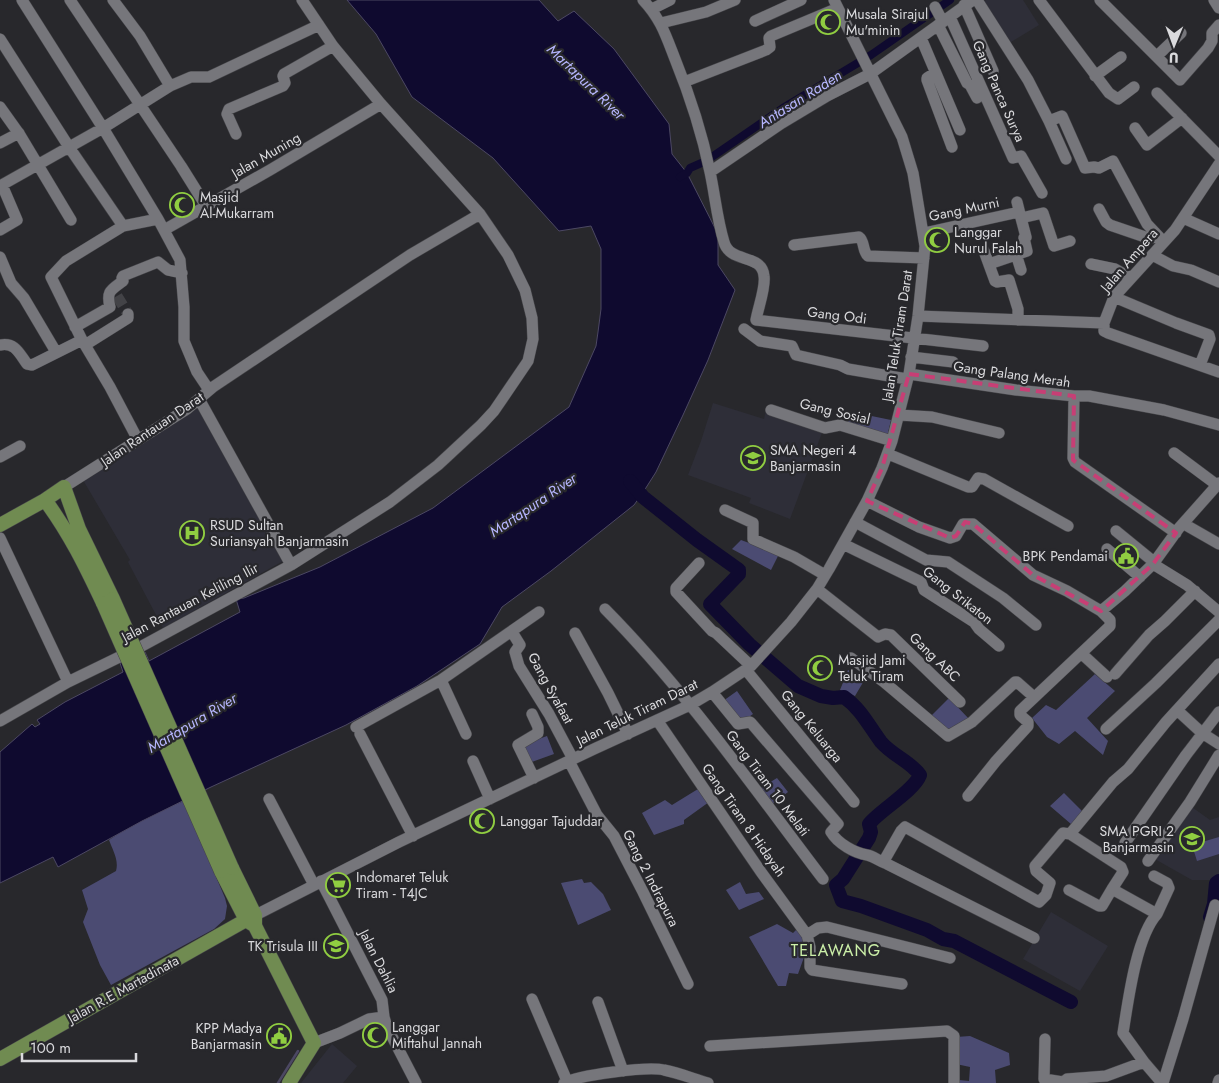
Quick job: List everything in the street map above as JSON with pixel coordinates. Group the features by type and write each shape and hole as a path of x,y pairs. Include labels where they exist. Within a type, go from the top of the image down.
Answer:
{"main road":[{"name":"Jalan Rantauan Darat","path":"0,525 64,487"},
{"path":"64,487 108,601 227,869 314,1043 289,1083"},
{"path":"44,500 68,532 108,601"},
{"name":"Jalan R.E Martadinata","path":"0,1059 252,920"}],"street":[{"path":"22,0 158,219 180,260 184,341 196,367 201,369 211,388"},
{"path":"70,0 206,206"},
{"path":"113,0 140,36 170,86"},
{"name":"Jalan Rantauan Keliling Ilir","path":"0,720 68,682 142,646 291,564 390,502 438,465 494,411 528,361 533,330 525,290 508,255 480,214 381,104 333,46 302,0"},
{"path":"643,0 652,9 661,23 684,82 709,169 827,96 870,74 921,38 940,16 968,2 993,71"},
{"path":"652,9 670,0"},
{"path":"661,23 706,12 735,0"},
{"path":"755,21 801,0"},
{"path":"977,0 1028,80 1050,121 1066,159"},
{"path":"1039,0 1095,76 1116,98 1119,98 1134,87"},
{"path":"1100,0 1180,80 1208,48 1212,41 1212,33 1219,25"},
{"path":"1214,0 1219,8"},
{"path":"684,82 766,50 770,47 769,38 771,36 836,4"},
{"name":"Jalan Teluk Tiram Darat","path":"252,920 317,883 571,760 690,705 712,692 755,661 791,622 826,575 867,501 892,442 908,377 918,316 924,258 924,233 913,173 902,137 836,4"},
{"path":"940,16 967,83 978,98"},
{"name":"Gang Panca Surya","path":"940,16 1013,158 1021,156 1042,193"},
{"path":"0,230 17,220 1,186 102,128 170,86 191,77 210,77 319,25"},
{"path":"1157,56 1182,33"},
{"path":"921,38 960,130"},
{"path":"0,39 4,53 123,226"},
{"path":"236,134 227,114 229,109 283,86 285,82 283,75 333,46"},
{"path":"1095,76 1121,57"},
{"path":"936,73 927,78 927,80 952,147"},
{"path":"1158,93 1219,156"},
{"name":"Jalan Muning","path":"164,230 381,104"},
{"path":"0,107 19,133 70,220"},
{"path":"1050,121 1062,116 1085,168 1099,168 1112,161 1147,224 1162,240"},
{"path":"1135,128 1147,146 1182,118"},
{"path":"0,144 19,133"},
{"name":"Jalan Ampera","path":"1104,323 1114,297 1183,218 1219,164"},
{"name":"Gang Odi","path":"709,169 724,244 734,254 757,263 764,272 756,320 914,340 983,346"},
{"path":"1099,209 1110,226 1148,238 1162,240"},
{"path":"988,264 1027,251 1024,238 1026,237 1019,211"},
{"name":"Gang Murni","path":"924,233 1019,211 1043,213 1049,247 1070,241"},
{"name":"Jalan Rantauan Darat","path":"64,487 187,409 211,388 410,255 480,214"},
{"path":"1183,218 1219,234"},
{"path":"138,440 75,327 51,280 51,276 66,261 123,226 158,219"},
{"path":"794,245 858,237 868,256 924,258"},
{"path":"984,251 996,282 1016,275"},
{"path":"1016,254 1018,320"},
{"path":"1152,254 1173,266 1191,270 1219,282"},
{"path":"0,257 11,283 24,298 56,352"},
{"path":"75,327 110,307 108,297 114,294 123,281 123,276 158,262 168,270 182,273"},
{"path":"1091,264 1115,269 1132,278"},
{"path":"1114,297 1176,323 1214,336 1210,339 1200,365"},
{"path":"0,345 11,344 16,347 29,365 32,365 56,352 84,343 128,318 128,314"},
{"path":"918,316 1104,323 1104,331 1108,333 1219,372"},
{"name":"Gang Palang Merah","path":"744,329 760,341 792,346 796,355 840,365 848,369 1074,396 1073,458 1075,462 1176,533"},
{"path":"911,357 953,362"},
{"path":"1074,396 1089,396 1164,410 1219,425"},
{"path":"199,399 291,564"},
{"name":"Gang Sosial","path":"771,410 825,428 840,425 892,442"},
{"path":"899,415 932,417 999,433"},
{"path":"0,457 20,446"},
{"path":"888,454 968,487 972,487 978,478 984,479 1068,526"},
{"path":"1101,611 1154,563 1176,533 1218,484 1174,454"},
{"path":"867,501 919,527 950,538 956,536 963,524 973,524 1033,576 1067,591 1101,611 1110,620 1110,626 1020,711 1020,714 1028,722 1028,726 996,761 968,796"},
{"path":"725,510 753,523 753,539 794,557 826,575"},
{"path":"855,522 926,560 948,562 1003,598 1036,625"},
{"path":"1184,524 1219,544"},
{"path":"1116,531 1154,563 1195,591 1219,612"},
{"path":"0,538 68,682"},
{"name":"Gang Srikaton","path":"843,544 921,582 924,590 974,622 979,629 999,646"},
{"path":"1107,549 1140,577"},
{"name":"Gang Keluarga","path":"698,564 676,588 676,592 712,631 755,661 854,802"},
{"name":"Gang ABC","path":"817,589 874,635 878,637 885,634 891,635 960,702"},
{"path":"1082,654 1111,675 1149,634 1195,591"},
{"name":"Gang Tiram 10 Melati","path":"605,609 639,643 690,705 823,879"},
{"path":"413,836 358,731 441,680 539,612"},
{"path":"1106,729 1132,703 1156,683 1219,620"},
{"name":"Gang Syafaat","path":"512,632 520,645 515,652 519,666 549,714 571,760"},
{"path":"575,633 628,734"},
{"path":"851,658 884,682 948,736 972,722 1015,682 1034,697"},
{"path":"1070,834 1113,782 1128,769 1177,710 1219,664"},
{"path":"441,680 466,734"},
{"path":"712,692 738,724 752,724 838,824 831,834 840,842 859,854 866,854 885,863 1034,938"},
{"path":"1177,710 1202,733 1219,744"},
{"path":"1125,843 1202,733 1219,712"},
{"path":"532,714 538,727 538,733 518,745 534,778"},
{"name":"Gang Tiram 8 Hidayah","path":"657,720 807,935"},
{"path":"1148,861 1190,802 1219,754"},
{"name":"Gang 2 Indrapura","path":"571,760 597,815 614,836 688,984"},
{"path":"473,761 490,799"},
{"name":"Jalan Dahlia","path":"269,799 382,1000 387,1027 416,1083"},
{"path":"885,863 885,859 905,827 1039,902 1046,895 1050,883 1036,871 1035,866 1063,833 1070,834 1121,867 1122,872 1102,906 1069,890"},
{"path":"1154,876 1167,883 1169,888 1157,914 1152,920 1141,947 1132,978 1123,1034 1162,1083"},
{"path":"1112,889 1157,914"},
{"path":"1162,1083 1213,932 1215,905"},
{"path":"902,984 812,970 807,935 818,928 828,927 950,958"},
{"path":"532,999 566,1082 600,1079 623,1071 651,1068 663,1069 685,1080 708,1083"},
{"path":"598,1002 623,1071"},
{"path":"314,1043 369,1019 384,1017"},
{"path":"710,1046 947,1030 954,1036 954,1083"},
{"path":"1045,1039 1044,1079 1063,1082 1066,1080 1106,1076 1144,1062"}],"highlighted area":[{"path":"909,374 1074,396 1073,460 1176,533 1153,564 1101,611 1033,575 973,524 965,522 956,536 950,538 867,501 882,468"}],"shaded area":[{"path":"986,0 1023,0 1039,25 1006,45 980,4"},
{"name":"SMA Negeri 4 Banjarmasin","path":"713,403 764,419 766,410 823,430 790,519 749,503 751,498 688,475"},
{"name":"RSUD Sultan Suriansyah Banjarmasin","path":"199,405 285,560 163,628 128,562 130,560 83,480"},
{"path":"857,413 891,420 887,437 845,426 848,416 856,417"},
{"path":"741,540 779,554 771,570 732,549"},
{"path":"848,670 865,679 855,696 840,690"},
{"path":"1095,674 1115,691 1087,718 1108,741 1103,755 1075,731 1059,744 1047,737 1032,718 1046,705 1056,710"},
{"path":"737,691 753,714 739,724 723,701"},
{"path":"949,698 970,720 949,735 930,717"},
{"path":"547,736 554,754 529,763 522,745"},
{"path":"777,778 788,792 770,806 757,790"},
{"path":"698,789 709,802 684,820 684,824 654,835 642,813 665,800 672,805"},
{"path":"1064,793 1083,812 1071,824 1050,806"},
{"path":"184,801 225,898 227,906 225,919 214,929 111,985 100,965 83,922 88,909 82,890 116,871 116,859 109,840 145,816"},
{"name":"SMA PGRI 2 Banjarmasin","path":"1189,805 1210,820 1219,817 1219,879 1217,880 1192,880 1153,858"},
{"path":"1219,837 1219,854 1197,861 1192,845"},
{"path":"582,879 584,883 591,882 603,894 611,910 578,925 561,883"},
{"path":"740,882 746,894 759,892 764,899 739,910 726,890"},
{"path":"1051,912 1108,946 1080,991 1023,959"},
{"path":"777,924 793,933 798,928 808,946 798,974 789,973 786,986 778,986 749,937"},
{"name":"TK Trisula III","path":"340,934 349,950 330,960 323,942"},
{"path":"970,1036 1009,1053 1010,1065 995,1070 996,1083 959,1083 959,1080 969,1081 970,1067 956,1064 956,1037"},
{"path":"332,1044 357,1066 343,1083 301,1083"}],"water":[{"name":"Martapura River","path":"347,0 539,0 558,21 574,11 614,49 669,124 672,154 687,173 718,234 718,265 735,290 708,360 656,472 634,505 502,607 480,644 417,686 346,725 142,821 58,867 53,857 0,883 0,752 32,724 35,727 40,724 37,720 65,702 123,672 120,663 145,652 149,661 240,612 236,599 244,598 320,567 433,508 569,407 596,346 601,309 601,249 591,226 559,231 493,158 412,97 376,34"}],"waterway":[{"name":"Antasan Raden","path":"680,177 687,173 690,168 706,161 783,108 871,55 950,0"},
{"path":"630,481 643,497 697,540 739,570 739,574 710,604 749,644 798,686 821,696 844,697 860,712 881,742 920,775 917,781 904,794 869,824 871,832 869,838 843,879 836,885 842,901 927,930 943,939 954,941 1071,1002"},
{"path":"1210,917 1214,904 1216,883 1219,881"},
{"path":"278,1083 298,1051"}],"tunnel":[{"path":"117,296 128,314"}],"place":[{"name":"Musala Sirajul Mu'minin","path":"828,22"},
{"name":"Masjid Al-Mukarram","path":"182,205"},
{"name":"Langgar Nurul Falah","path":"937,240"},
{"name":"SMA Negeri 4 Banjarmasin","path":"753,458"},
{"name":"RSUD Sultan Suriansyah Banjarmasin","path":"192,533"},
{"name":"BPK Pendamai","path":"1126,556"},
{"name":"Masjid Jami Teluk Tiram","path":"820,668"},
{"name":"Langgar Tajuddar","path":"482,821"},
{"name":"SMA PGRI 2 Banjarmasin","path":"1192,839"},
{"name":"Indomaret Teluk Tiram - T4JC","path":"338,885"},
{"name":"TK Trisula III","path":"336,946"},
{"name":"Langgar Miftahul Jannah","path":"375,1035"},
{"name":"KPP Madya Banjarmasin","path":"279,1036"}],"district":[{"name":"TELAWANG","path":"836,950"}]}
